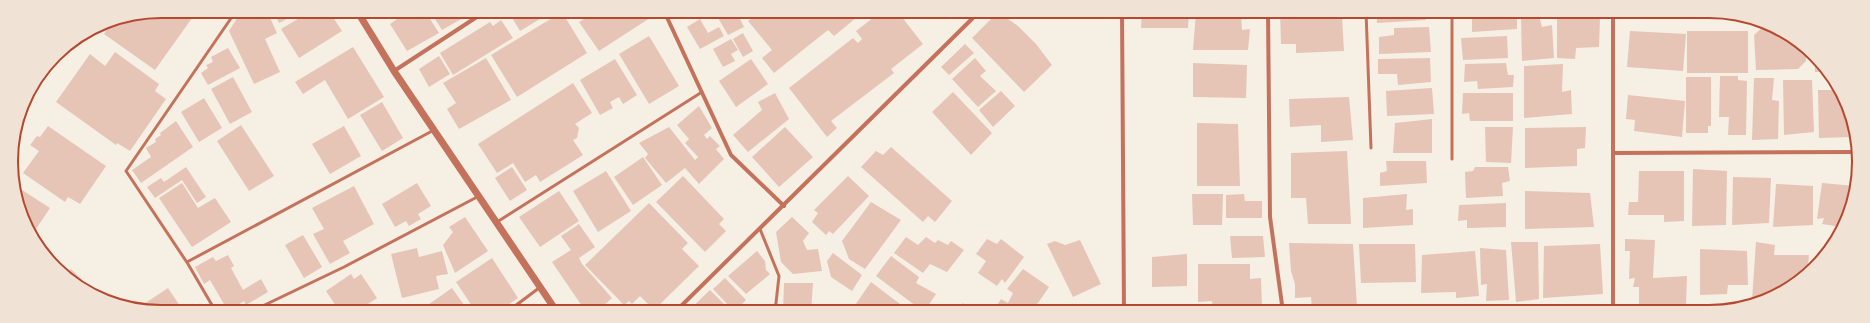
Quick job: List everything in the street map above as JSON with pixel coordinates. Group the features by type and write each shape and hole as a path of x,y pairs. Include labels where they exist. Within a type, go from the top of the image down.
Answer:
{"street":[{"path":"361,18 394,71 552,305"},
{"path":"394,71 475,18"},
{"path":"667,18 731,155 784,206"},
{"path":"682,305 973,18"},
{"path":"1122,18 1124,305"},
{"path":"1268,18 1270,217 1282,305"},
{"path":"1613,18 1613,305"},
{"path":"1613,153 1852,152"}],"lane":[{"path":"212,305 187,262 126,171 231,18"},
{"path":"1366,18 1372,148"},
{"path":"1452,18 1452,159"},
{"path":"497,222 702,92"},
{"path":"187,262 434,130"},
{"path":"265,305 344,267 479,196"},
{"path":"760,229 779,276 776,305"},
{"path":"516,305 540,287"}],"building":[{"path":"192,18 155,70 104,34 108,29 124,23 143,19"},
{"path":"237,18 270,18 277,33 265,39 280,72 254,84 229,31"},
{"path":"277,18 289,18 279,23"},
{"path":"299,18 334,18 342,31 299,58 281,29"},
{"path":"399,18 429,18 439,33 407,51 390,24"},
{"path":"434,18 463,18 442,30"},
{"path":"512,18 541,18 520,31"},
{"path":"552,18 566,18 587,53 517,97 491,55"},
{"path":"586,18 650,18 599,51 579,22"},
{"path":"718,18 740,18 744,27 728,35"},
{"path":"752,18 856,18 834,36 828,30 774,73 762,58 772,50 748,21"},
{"path":"873,18 903,18 923,44 891,69 894,73 831,121 837,128 827,137 789,88 853,38 858,43 862,39 856,31"},
{"path":"992,18 1007,18 1018,26 1036,44 1052,65 1024,92 972,38"},
{"path":"1142,18 1189,18 1188,28 1141,28"},
{"path":"1196,18 1241,18 1242,30 1250,29 1248,50 1193,50"},
{"path":"1280,18 1342,18 1344,51 1296,53 1296,44 1281,44"},
{"path":"1377,18 1426,18 1426,20 1377,23"},
{"path":"1472,18 1517,18 1517,29 1472,32"},
{"path":"1521,18 1540,18 1542,27 1552,25 1554,58 1522,61"},
{"path":"1557,18 1600,18 1599,47 1576,48 1575,59 1557,58"},
{"path":"700,19 708,33 719,27 724,36 700,49 687,27"},
{"path":"501,20 513,38 453,75 440,53 490,22 493,26"},
{"path":"1429,27 1431,52 1379,54 1379,37 1394,35 1394,28"},
{"path":"1761,28 1780,37 1806,57 1806,61 1798,69 1756,70 1754,35"},
{"path":"1630,31 1686,34 1683,71 1627,67"},
{"path":"1687,31 1748,31 1748,73 1687,73"},
{"path":"743,33 753,51 743,57 733,39"},
{"path":"649,36 679,86 649,104 619,54"},
{"path":"1507,36 1508,58 1463,60 1461,38"},
{"path":"731,39 738,50 731,54 735,61 723,67 713,49"},
{"path":"965,44 974,53 949,75 941,67"},
{"path":"353,47 384,97 348,119 325,80 303,94 295,82"},
{"path":"228,48 240,68 208,85 201,73 208,68 206,65 213,62 211,57"},
{"path":"115,52 159,84 155,91 166,99 130,151 117,143 116,145 56,102 90,54 105,66"},
{"path":"439,56 450,74 429,87 419,69"},
{"path":"486,58 511,100 459,129 447,109 456,103 443,83"},
{"path":"975,58 986,71 980,76 996,91 978,107 952,79"},
{"path":"1430,58 1431,82 1398,85 1397,74 1378,74 1378,59"},
{"path":"615,59 637,95 623,104 619,97 610,102 613,108 600,115 580,80"},
{"path":"751,59 768,84 736,107 719,81"},
{"path":"1193,63 1247,65 1246,98 1193,97"},
{"path":"1506,63 1508,75 1514,75 1513,87 1478,89 1477,81 1464,82 1465,64"},
{"path":"1563,64 1562,92 1571,90 1572,114 1524,118 1524,66"},
{"path":"1815,66 1820,72 1815,72"},
{"path":"1720,76 1738,76 1738,80 1747,81 1746,135 1728,135 1729,117 1719,117"},
{"path":"233,77 252,112 230,124 211,89"},
{"path":"1686,77 1711,77 1711,126 1708,126 1708,133 1686,133"},
{"path":"1754,78 1774,78 1772,100 1779,101 1778,139 1752,140"},
{"path":"1783,80 1812,80 1814,132 1784,135"},
{"path":"573,83 592,113 575,124 579,128 577,138 573,140 583,155 540,182 536,175 525,182 513,163 497,173 478,144"},
{"path":"1432,88 1434,114 1387,116 1386,91"},
{"path":"1818,90 1833,90 1844,115 1850,137 1819,138"},
{"path":"1001,91 1015,106 993,127 979,110"},
{"path":"953,92 992,133 971,155 932,112"},
{"path":"775,93 789,119 748,152 733,135 762,110 758,102"},
{"path":"1463,93 1513,93 1513,121 1470,121 1469,113 1462,114"},
{"path":"1628,95 1685,101 1682,137 1634,131 1635,120 1626,119"},
{"path":"1349,97 1353,140 1321,142 1321,125 1290,127 1289,99"},
{"path":"204,98 222,128 199,142 181,112"},
{"path":"382,102 403,138 382,151 360,115"},
{"path":"699,106 712,128 704,135 707,139 710,136 720,146 716,149 724,159 699,184 685,168 666,183 645,158 648,154 639,143 669,127 695,160 698,157 685,143 689,139 677,125"},
{"path":"1432,119 1432,153 1393,153 1395,123"},
{"path":"176,121 193,147 141,183 132,170 151,157 146,148 156,142 155,139 161,135 160,133"},
{"path":"1197,123 1238,124 1240,186 1197,186"},
{"path":"241,125 274,176 249,191 217,141"},
{"path":"48,126 106,166 80,204 68,197 65,202 23,173 39,151 30,145 37,136 40,137"},
{"path":"344,126 361,156 330,174 312,144"},
{"path":"785,127 813,157 779,187 752,157"},
{"path":"1485,127 1513,127 1511,163 1486,162"},
{"path":"1586,127 1585,148 1577,149 1577,166 1525,168 1525,128"},
{"path":"891,147 952,201 935,222 928,216 923,222 861,167 876,151 883,155"},
{"path":"1347,151 1351,224 1308,224 1306,198 1291,198 1291,153"},
{"path":"643,157 662,185 633,205 614,177"},
{"path":"1386,161 1426,161 1427,183 1380,186 1380,173 1387,171"},
{"path":"186,167 206,197 197,203 182,180 155,198 147,187 161,178 164,182"},
{"path":"512,167 527,190 510,201 495,178"},
{"path":"1475,167 1508,167 1510,181 1502,183 1503,196 1466,198 1465,172 1473,171"},
{"path":"1693,169 1727,171 1726,225 1692,226"},
{"path":"606,171 631,211 598,232 573,191"},
{"path":"1639,171 1684,171 1684,221 1664,222 1664,215 1628,215 1629,202 1638,202"},
{"path":"683,176 724,219 719,224 726,231 705,252 656,202"},
{"path":"848,176 869,196 833,234 829,231 826,235 812,222 818,213 814,210"},
{"path":"1733,177 1771,178 1769,223 1732,225"},
{"path":"182,183 198,208 215,198 231,222 192,247 159,198"},
{"path":"417,183 431,206 418,214 421,219 409,226 406,221 395,227 382,204"},
{"path":"1822,183 1850,186 1847,199 1836,226 1822,224 1824,218 1817,219"},
{"path":"1776,184 1813,186 1813,225 1773,227"},
{"path":"354,186 374,224 343,241 350,253 330,264 313,234 324,229 312,208"},
{"path":"21,189 50,208 35,230 26,208"},
{"path":"559,191 579,221 540,247 519,217"},
{"path":"1525,191 1590,193 1594,227 1525,229"},
{"path":"1192,194 1223,194 1222,225 1193,225"},
{"path":"1244,194 1245,201 1262,201 1262,218 1226,218 1226,195"},
{"path":"1407,194 1406,210 1413,209 1413,225 1363,228 1363,198"},
{"path":"871,202 901,220 865,269 849,259 842,241"},
{"path":"649,203 688,243 682,249 699,266 659,305 649,305 640,296 632,304 629,301 624,305 585,265"},
{"path":"1506,203 1506,227 1467,228 1467,220 1458,221 1459,205"},
{"path":"465,217 488,251 455,273 443,245 453,232 449,227"},
{"path":"792,217 809,233 803,241 807,250 818,249 822,271 793,274 781,262 776,232"},
{"path":"579,224 595,247 579,258 582,264 612,298 604,305 581,305 552,262 571,250 561,236"},
{"path":"303,235 322,267 304,278 285,245"},
{"path":"1230,236 1263,236 1265,257 1232,258"},
{"path":"906,237 918,245 926,237 935,243 938,240 948,245 951,241 964,250 947,272 930,264 923,273 894,253"},
{"path":"987,239 997,244 1001,239 1024,257 1005,283 1002,279 997,286 978,273 986,261 976,254"},
{"path":"1625,239 1655,240 1653,278 1687,276 1686,305 1639,304 1639,287 1633,287 1635,278 1629,279 1630,251 1625,251"},
{"path":"1080,240 1101,284 1073,297 1047,244 1055,241 1065,245"},
{"path":"1511,242 1538,242 1539,299 1516,302"},
{"path":"1756,242 1775,245 1774,255 1809,255 1808,265 1796,275 1780,286 1752,298"},
{"path":"1289,243 1353,244 1357,305 1312,305 1311,297 1295,298 1295,284 1291,271"},
{"path":"1359,244 1415,244 1416,282 1361,283"},
{"path":"1600,244 1603,294 1543,298 1544,246"},
{"path":"417,248 419,257 442,251 448,274 436,276 439,289 402,298 391,254"},
{"path":"1480,248 1506,250 1509,300 1486,301 1487,284 1481,285"},
{"path":"1700,249 1747,251 1748,285 1728,285 1727,294 1700,295"},
{"path":"757,251 765,261 766,270 770,274 746,294 728,276"},
{"path":"1475,251 1479,296 1456,298 1456,292 1421,293 1422,255"},
{"path":"833,253 862,275 852,291 831,277 827,261"},
{"path":"1187,254 1187,286 1152,287 1152,257"},
{"path":"228,255 234,266 231,268 243,290 261,279 268,292 246,305 244,301 238,305 225,305 210,280 204,284 195,267 213,257 216,261"},
{"path":"891,256 919,277 916,283 936,294 929,305 915,305 876,276"},
{"path":"492,258 518,298 508,305 471,305 456,282"},
{"path":"1198,264 1250,264 1250,279 1261,278 1262,305 1212,305 1212,301 1198,302"},
{"path":"71,269 85,283 74,275 69,271"},
{"path":"1023,269 1049,287 1038,303 1034,305 997,305 1001,299 1008,303 1013,293 1007,289"},
{"path":"351,274 354,279 361,274 377,298 366,305 335,305 326,291"},
{"path":"725,278 746,300 741,305 728,305 713,289"},
{"path":"871,282 900,304 899,305 855,305"},
{"path":"784,283 813,283 811,305 783,305"},
{"path":"168,288 179,305 152,305 144,304"},
{"path":"452,288 464,305 428,305"},
{"path":"710,290 725,305 694,305"},
{"path":"1191,304 1191,305 1145,305"}]}
